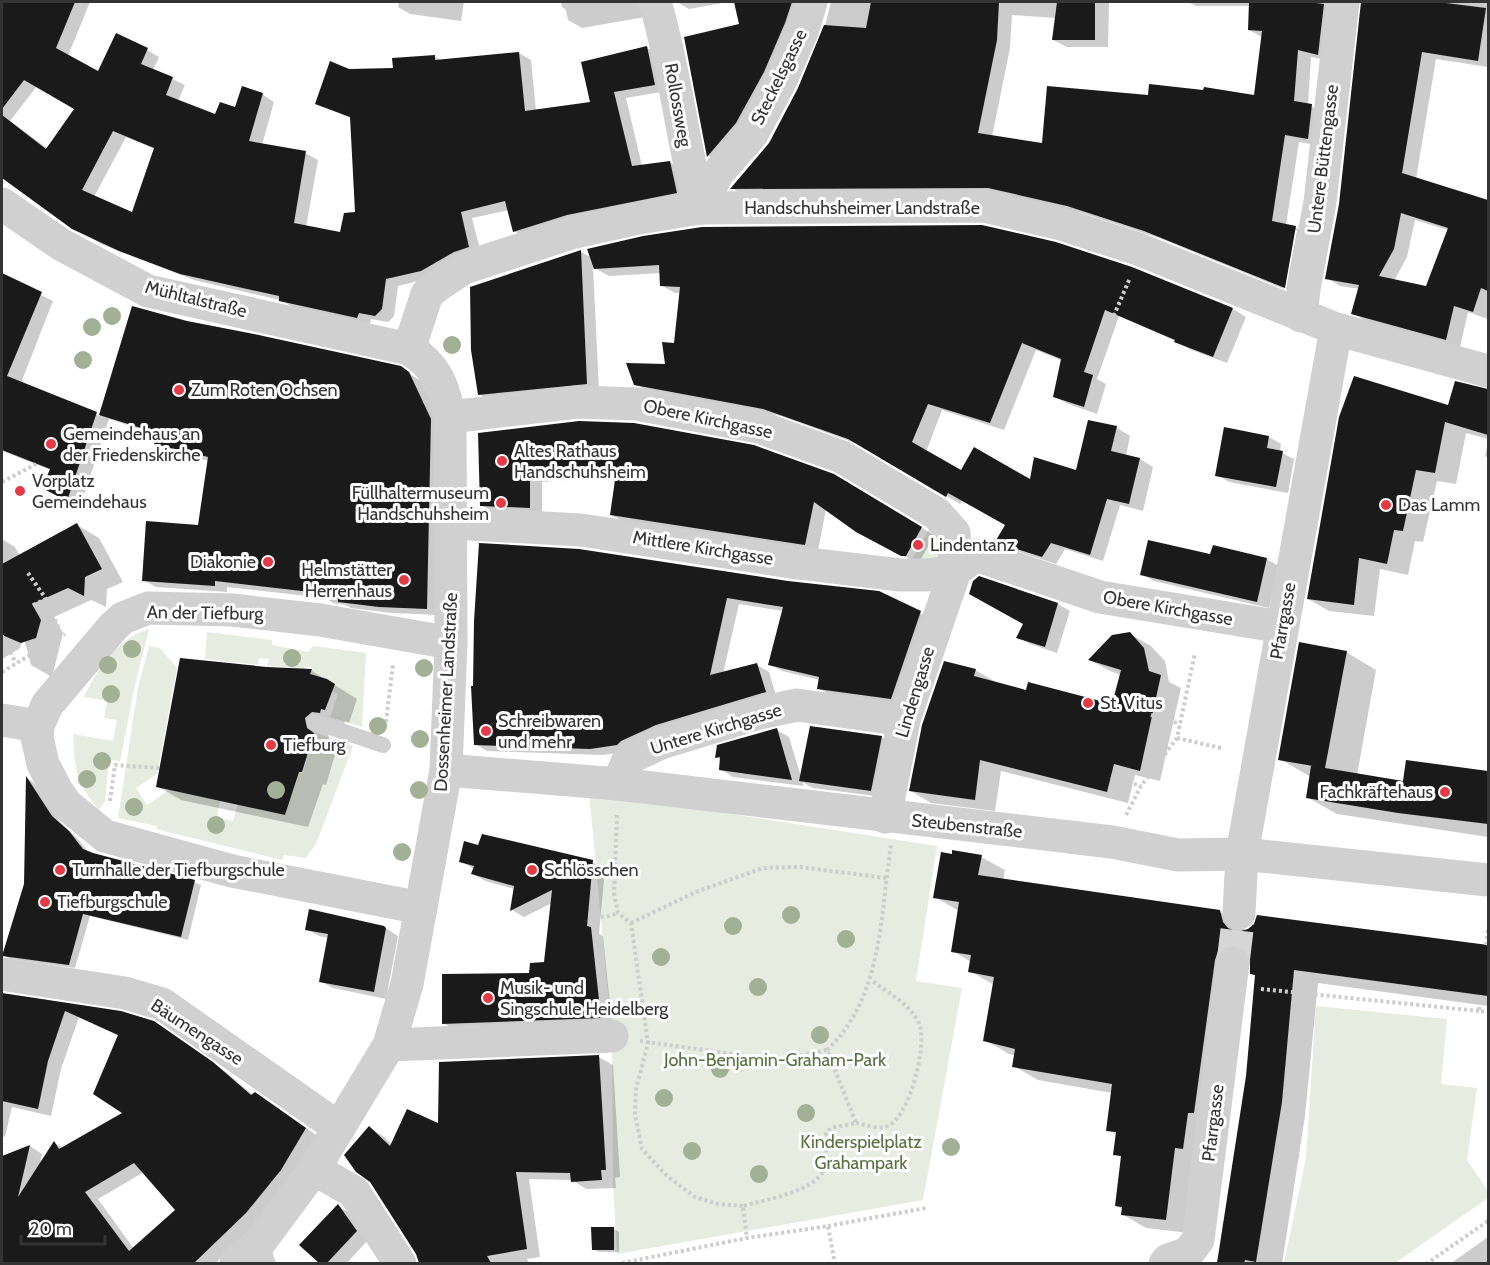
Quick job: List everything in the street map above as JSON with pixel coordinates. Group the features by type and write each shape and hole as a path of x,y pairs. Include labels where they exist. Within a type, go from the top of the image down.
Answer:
{"street":[{"name":"Rollossweg","path":"655,2 669,51 687,157 700,208"},
{"name":"Steckelsgasse","path":"700,208 717,174 752,134 782,80 803,29 811,2"},
{"name":"Untere Büttengasse","path":"1301,316 1320,202 1343,2"},
{"name":"Handschuhsheimer Landstraße","path":"409,349 427,294 464,268 571,233 700,208 984,206 1061,224 1141,251 1336,330 1488,371"},
{"name":"Mühltalstraße","path":"4,212 148,291 409,349"},
{"name":"Pfarrgasse","path":"1239,913 1242,854 1336,330"},
{"name":"Dossenheimer Landstraße","path":"254,1256 314,1169 389,1045 407,984 446,770 452,643 450,417 438,376 424,358 409,349"},
{"name":"Obere Kirchgasse","path":"450,417 578,402 636,404 759,427 842,457 937,514 954,533 955,571"},
{"name":"Mittlere Kirchgasse","path":"452,523 581,530 791,562 900,575 927,575 955,571"},
{"name":"Obere Kirchgasse","path":"955,571 976,555 1100,597 1282,627"},
{"name":"Lindengasse","path":"890,817 904,720 955,571"},
{"name":"An der Tiefburg","path":"38,726 47,705 104,638 123,618 148,608 232,610 320,620 452,643"},
{"name":"Untere Kirchgasse","path":"618,784 629,758 661,743 759,713 797,705 904,720"},
{"path":"2,720 38,726 39,751 57,791 67,805 105,836 232,871 421,908"},
{"name":"Steubenstraße","path":"446,770 618,784 1112,842 1178,855 1242,854 1488,880"},
{"name":"Bäumengasse","path":"2,974 124,993 162,1004 339,1128"},
{"name":"Pfarrgasse","path":"1165,1263 1188,1253 1198,1240 1232,975"},
{"path":"389,1045 612,1036"},
{"path":"314,1169 354,1192 400,1263"}],"lane":[{"path":"315,722 383,745"}],"path":[{"path":"1090,371 1141,251"},
{"path":"2,482 36,464"},
{"path":"28,573 46,599 62,636"},
{"path":"33,605 46,599"},
{"path":"2,672 78,627 104,638"},
{"path":"383,745 397,634"},
{"path":"2,636 16,663"},
{"path":"1112,842 1141,786 1177,738 1195,653"},
{"path":"1151,715 1180,724"},
{"path":"1177,738 1221,748"},
{"path":"105,836 115,765 159,768"},
{"path":"1111,777 1141,786"},
{"path":"618,784 614,893 618,913 631,923 648,1042 636,1089 635,1114 642,1149 667,1176 694,1197 718,1204 742,1206 806,1187 823,1174 827,1159 823,1137 831,1128 856,1123 872,1127 887,1126 897,1119 904,1107 922,1048 919,1024 910,1010 870,980"},
{"path":"612,1036 776,1060 828,1050 843,1035 870,980 881,928 890,817"},
{"path":"631,923 696,892 763,868 800,867 886,878"},
{"path":"589,915 605,917 618,913"},
{"path":"1486,945 1488,930"},
{"path":"1232,975 1308,993 1488,1012"},
{"path":"1276,1263 1297,1156 1308,993"},
{"path":"1479,1011 1480,995"},
{"path":"828,1050 856,1123"},
{"path":"742,1206 747,1239"},
{"path":"622,1263 926,1208"},
{"path":"1426,1263 1488,1221"},
{"path":"828,1226 834,1263"}],"green space":[{"path":"930,527 946,547 947,563 910,564"},
{"path":"149,629 120,761 109,760 105,801 99,810 85,791 78,775 73,734 113,741 117,720 104,718 107,701 84,697 95,676 110,656 128,639"},
{"path":"207,632 272,640 272,645 308,652 313,646 366,653 362,727 330,717 338,694 332,691 335,684 310,674 312,668 306,666 303,672 288,667 267,666 269,659 259,658 258,665 205,659"},
{"path":"149,646 160,648 177,668 157,774 136,788 147,805 169,790 220,801 217,817 233,821 238,804 285,815 299,773 303,773 307,759 305,756 308,756 312,743 309,741 313,732 353,746 316,844 306,858 284,855 282,860 156,829 157,826 118,818 138,688"},
{"name":"John-Benjamin-Graham-Park","path":"589,792 937,846 916,981 962,988 923,1200 617,1254 613,1182 612,1036"},
{"path":"1316,1006 1447,1019 1441,1084 1477,1088 1467,1160 1488,1191 1488,1198 1395,1263 1284,1263 1306,1158"}],"building":[{"path":"2,2 75,2 56,48 98,71 116,33 148,48 141,64 173,77 166,95 215,114 220,102 235,107 242,86 263,93 249,141 306,151 294,223 340,232 344,213 355,212 350,117 315,104 330,61 349,69 393,68 392,58 435,55 435,60 519,52 525,111 590,102 581,62 647,46 655,85 614,92 632,166 670,161 677,193 567,215 513,232 505,201 461,212 469,247 454,252 421,271 386,279 382,309 375,316 359,313 357,318 279,301 279,296 180,274 119,251 72,229 2,178 2,115 46,149 74,109 24,80 2,109","holes":["113,131 154,148 132,212 82,190"]},
{"path":"734,2 792,2 764,72 736,123 707,157 684,37 739,24"},
{"path":"871,2 999,2 997,40 978,133 1042,143 1047,86 1148,95 1149,84 1203,90 1204,87 1254,95 1262,31 1248,30 1249,2 1324,4 1318,55 1298,50 1294,101 1312,104 1308,139 1285,135 1272,221 1296,226 1285,288 1144,231 1067,206 988,188 730,189 769,143 798,88 824,25 866,28"},
{"path":"1057,2 1095,2 1095,40 1052,40"},
{"path":"1361,2 1438,2 1486,8 1478,61 1422,52 1402,173 1488,200 1488,291 1481,288 1473,312 1454,306 1446,340 1351,314 1359,285 1325,279 1339,204","holes":["1401,213 1448,228 1426,286 1379,276 1394,249"]},
{"path":"982,225 1056,242 1132,267 1233,308 1213,357 1174,342 1175,340 1105,310 1084,372 1093,375 1084,407 1053,397 1061,359 1022,343 990,423 928,404 912,442 961,470 974,447 1030,479 1034,457 1076,470 1088,420 1117,426 1111,451 1140,458 1129,504 1107,499 1090,555 1051,543 1042,557 995,542 1005,525 948,493 946,497 848,439 763,409 634,385 626,363 665,364 662,342 674,343 680,287 660,286 659,265 594,269 587,249 643,236 702,227"},
{"path":"581,250 587,384 478,395 471,350 470,287"},
{"name":"Gemeindehaus an der Friedenskirche","path":"2,273 42,292 7,376 97,412 67,501 42,488 50,469 2,450"},
{"path":"132,306 187,321 401,366 409,372 431,419 427,609 338,602 338,599 319,597 319,593 215,581 215,586 142,581 146,521 198,525 208,457 154,444 157,433 99,415"},
{"name":"Das Lamm","path":"1354,376 1448,405 1455,381 1488,389 1488,435 1445,422 1435,473 1416,470 1403,531 1394,530 1387,564 1359,558 1354,605 1307,599 1339,417"},
{"path":"579,421 634,423 754,445 834,474 922,527 906,556 901,556 856,532 814,502 805,545 610,515 616,473 604,473 604,469 530,476 530,508 480,506 478,433"},
{"path":"1224,427 1269,436 1267,448 1283,451 1276,487 1215,476"},
{"path":"77,523 102,569 85,577 84,596 68,588 32,604 41,620 36,638 21,643 2,635 2,564"},
{"path":"1148,540 1210,554 1213,545 1267,558 1257,602 1140,575"},
{"path":"479,543 579,549 788,581 879,591 921,611 891,699 817,689 819,677 768,665 783,607 727,598 710,675 757,663 766,692 656,725 617,745 590,749 474,745 471,686 473,686"},
{"path":"979,576 1058,603 1045,647 1016,638 1023,624 969,594 973,581"},
{"path":"1130,632 1144,648 1149,671 1161,675 1140,771 1114,764 1107,792 980,760 975,800 909,791 922,725 944,661 976,669 974,676 1026,690 1028,682 1112,704 1121,670 1088,660 1112,635"},
{"path":"1299,642 1347,651 1325,768 1403,781 1406,760 1488,771 1488,824 1398,813 1306,798 1311,766 1313,766 1278,760"},
{"path":"180,658 312,669 310,674 335,684 325,710 321,709 320,713 312,712 305,718 307,728 314,733 285,815 156,787"},
{"path":"810,726 882,736 871,791 799,781"},
{"path":"777,728 792,780 719,770 720,757 715,758 717,745"},
{"name":"Tiefburgschule","path":"26,776 52,816 69,831 83,849 195,880 181,937 83,914 69,965 2,956 24,884"},
{"path":"482,834 593,860 587,926 591,927 601,1018 442,1024 442,974 529,973 530,963 544,962 552,890 510,911 514,886 471,874 474,866 459,862 464,841 478,845"},
{"path":"952,850 982,855 978,875 1220,910 1223,922 1228,928 1237,932 1248,929 1254,924 1257,915 1488,945 1488,996 1294,970 1282,1102 1256,1262 1245,1260 1244,1263 1217,1263 1246,1076 1255,975 1250,974 1250,955 1244,948 1235,944 1218,951 1215,960 1194,1113 1188,1113 1183,1149 1175,1148 1166,1220 1121,1215 1122,1207 1115,1206 1121,1156 1113,1155 1116,1132 1106,1131 1112,1084 1012,1067 1015,1049 983,1041 994,977 968,972 971,955 951,952 959,902 933,898 941,852 952,854"},
{"path":"309,909 386,928 374,992 319,982 328,934 305,930"},
{"path":"2,993 121,1011 154,1021 213,1062 251,1095 255,1092 306,1128 281,1170 246,1213 194,1263 2,1263 2,1156 30,1145 18,1197 54,1141 59,1149 122,1113 93,1094 118,1035 65,1011 48,1061 38,1109 2,1101","holes":["134,1163 175,1210 129,1251 85,1192"]},
{"path":"599,1055 606,1170 601,1170 602,1180 571,1182 570,1173 516,1172 527,1249 487,1256 491,1263 419,1263 416,1254 370,1182 356,1172 344,1155 369,1126 390,1146 407,1109 438,1123 439,1062"},
{"path":"338,1204 357,1231 327,1263 319,1263 299,1245"},
{"path":"591,1227 614,1227 614,1250 592,1250"}],"tunnel":[{"path":"1233,963 1239,913"}],"place":[{"name":"Zum Roten Ochsen","path":"179,390"},
{"name":"Gemeindehaus an der Friedenskirche","path":"51,444"},
{"name":"Altes Rathaus Handschuhsheim","path":"502,461"},
{"name":"Vorplatz Gemeindehaus","path":"20,491"},
{"name":"Füllhaltermuseum Handschuhsheim","path":"501,503"},
{"name":"Das Lamm","path":"1386,505"},
{"name":"Lindentanz","path":"918,545"},
{"name":"Diakonie","path":"268,562"},
{"name":"Helmstätter Herrenhaus","path":"404,580"},
{"name":"St. Vitus","path":"1088,703"},
{"name":"Schreibwaren und mehr","path":"486,731"},
{"name":"Tiefburg","path":"271,745"},
{"name":"Fachkräftehaus","path":"1445,792"},
{"name":"Turnhalle der Tiefburgschule","path":"60,870"},
{"name":"Schlösschen","path":"532,870"},
{"name":"Tiefburgschule","path":"45,902"},
{"name":"Musik- und Singschule Heidelberg","path":"488,998"}],"park label":[{"name":"Kinderspielplatz Grahampark","path":"861,1152"}]}
